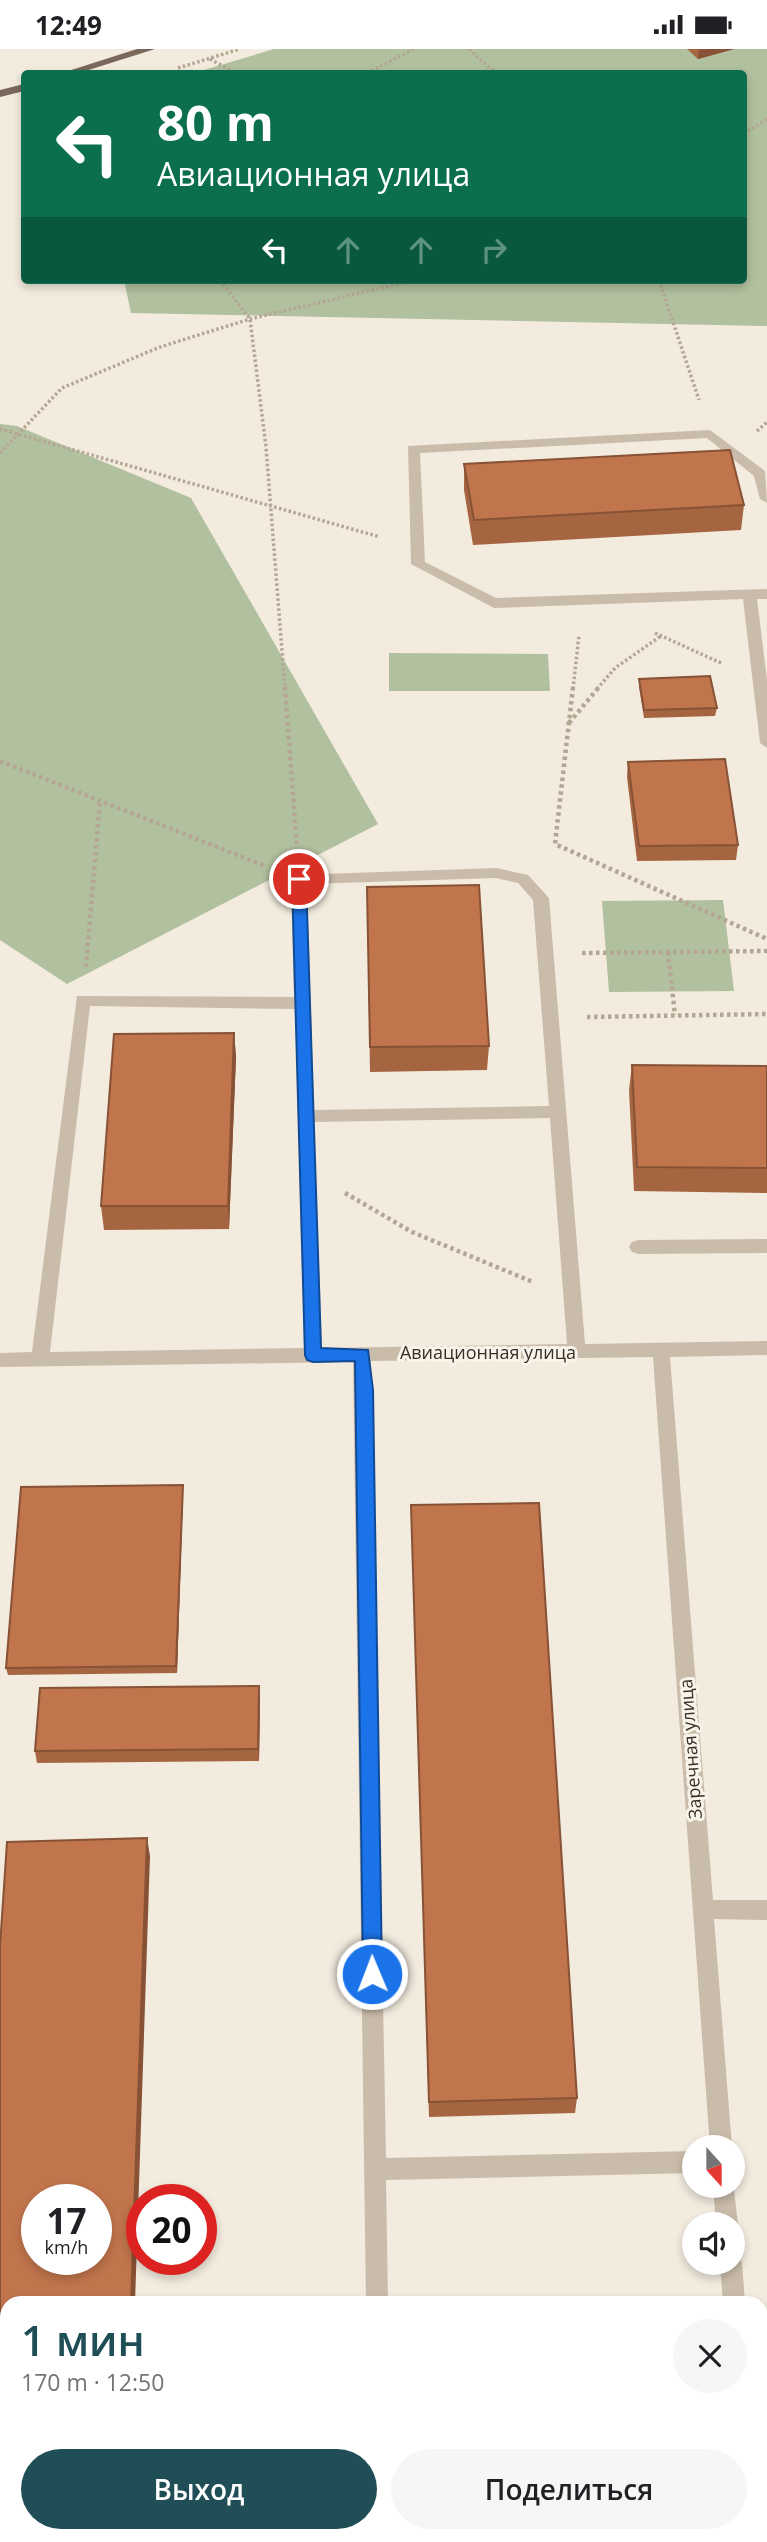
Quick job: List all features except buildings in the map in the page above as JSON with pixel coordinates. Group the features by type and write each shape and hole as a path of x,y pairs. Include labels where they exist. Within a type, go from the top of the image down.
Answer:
{"main road":[{"path":"78,70 149,49"},
{"path":"0,94 21,88"}],"street":[{"path":"767,499 760,474 710,434 413,449 418,564 494,603 767,594"},
{"path":"750,594 767,743"},
{"path":"313,1355 299,879 496,873 523,879 541,898 577,1353"},
{"path":"40,1360 83,1000 304,1003"},
{"path":"307,1116 558,1112"},
{"path":"638,1247 767,1246"},
{"name":"Авиационная улица","path":"0,1360 767,1348"},
{"name":"Заречная улица","path":"661,1351 720,2135"},
{"path":"362,1354 377,2296"},
{"path":"703,1909 767,1910"},
{"path":"375,2169 682,2162"},
{"path":"731,2275 733,2296"}],"path":[{"path":"173,70 240,49"},
{"path":"374,70 414,49"},
{"path":"469,49 492,70"},
{"path":"209,58 230,70"},
{"path":"747,132 767,119"},
{"path":"0,761 299,879 266,447 250,319 223,284"},
{"path":"0,453 62,388 160,347 250,319 398,284"},
{"path":"660,284 710,434"},
{"path":"0,429 19,432 418,548"},
{"path":"569,724 615,668 719,595"},
{"path":"583,600 555,843 767,939"},
{"path":"650,631 760,681"},
{"path":"83,1000 100,800"},
{"path":"546,954 767,951"},
{"path":"668,952 675,1015"},
{"path":"551,1017 767,1014"},
{"path":"308,1171 412,1232 573,1299"}],"green space":[{"path":"274,49 767,49 767,326 131,313 125,284 747,284 747,70 204,70"},
{"path":"0,424 17,426 191,498 378,824 67,984 0,940"},
{"path":"389,653 548,654 550,691 389,691"},
{"path":"723,900 734,991 609,992 602,901"}],"route":[{"path":"299,879 313,1355 362,1354 365,1390 372,1974"}]}
